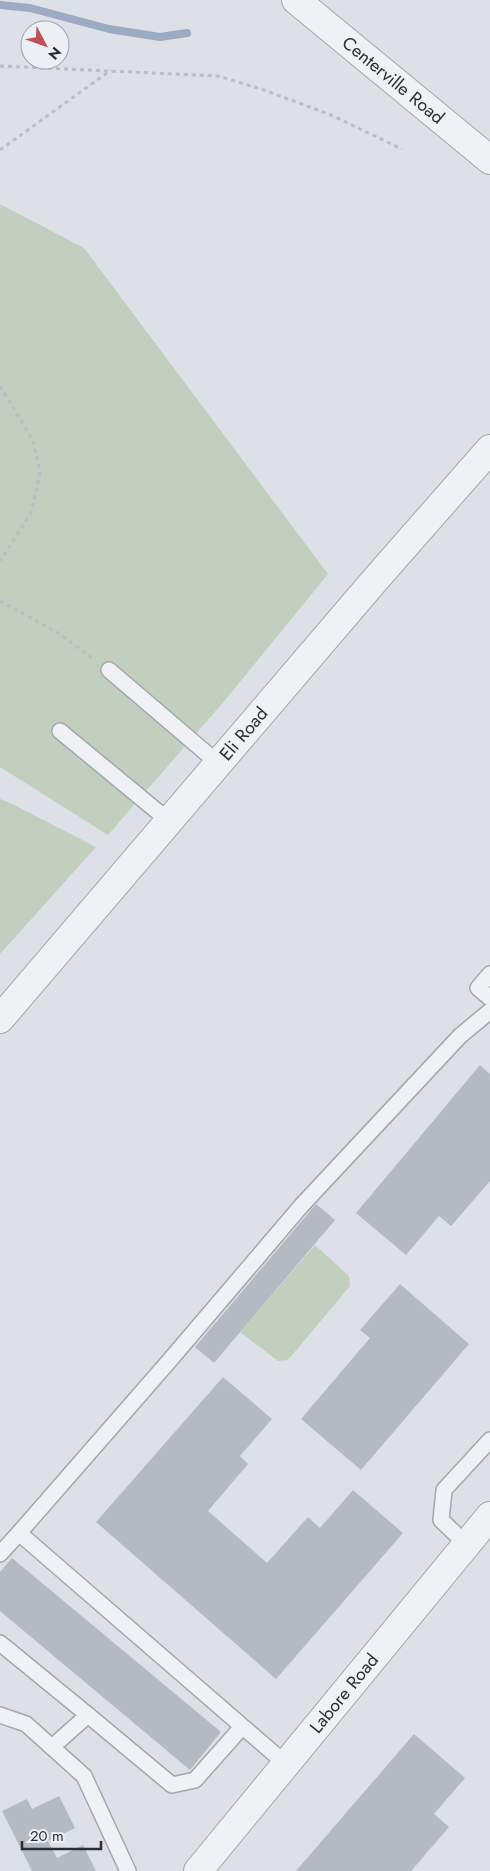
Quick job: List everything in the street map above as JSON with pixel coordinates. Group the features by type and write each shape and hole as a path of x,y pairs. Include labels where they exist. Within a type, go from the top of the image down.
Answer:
{"street":[{"name":"Centerville Road","path":"296,0 490,160"},
{"name":"Eli Road","path":"0,1020 490,449"},
{"name":"Labore Road","path":"198,1871 490,1516"}],"lane":[{"path":"109,670 219,764"},
{"path":"60,731 169,821"},
{"path":"490,974 478,988 490,998"},
{"path":"0,1554 170,1360 302,1205 460,1036 490,1012"},
{"path":"466,1544 441,1520 444,1490 490,1440"},
{"path":"19,1533 286,1765"},
{"path":"0,1643 172,1785 195,1780 242,1727"},
{"path":"0,1715 26,1724 84,1776 128,1871"},
{"path":"52,1747 88,1715"}],"path":[{"path":"0,66 218,76 264,90 331,115 402,149"},
{"path":"0,150 111,70"},
{"path":"0,386 33,440 40,472 31,514 0,560"},
{"path":"0,601 58,633 109,670"}],"green space":[{"path":"0,204 84,248 328,574 226,699 108,835 0,767"},
{"path":"0,799 96,847 0,954"},
{"path":"315,1245 349,1276 350,1286 288,1360 278,1361 240,1332"}],"building":[{"path":"480,1065 490,1074 490,1181 451,1226 439,1216 406,1255 356,1213"},
{"path":"316,1204 335,1220 214,1363 195,1347"},
{"path":"400,1284 469,1344 361,1470 301,1419 370,1338 360,1330"},
{"path":"223,1377 272,1419 240,1456 248,1464 208,1511 267,1563 308,1517 320,1528 353,1490 403,1533 276,1679 96,1522"},
{"path":"12,1558 221,1732 190,1770 0,1611 0,1572"},
{"path":"414,1734 465,1778 434,1814 449,1827 411,1871 296,1871"},
{"path":"59,1796 75,1828 48,1841 57,1858 83,1845 96,1871 32,1871 2,1811 27,1799 32,1809"}],"waterway":[{"path":"0,5 30,8 109,29 160,37 187,33"}]}
